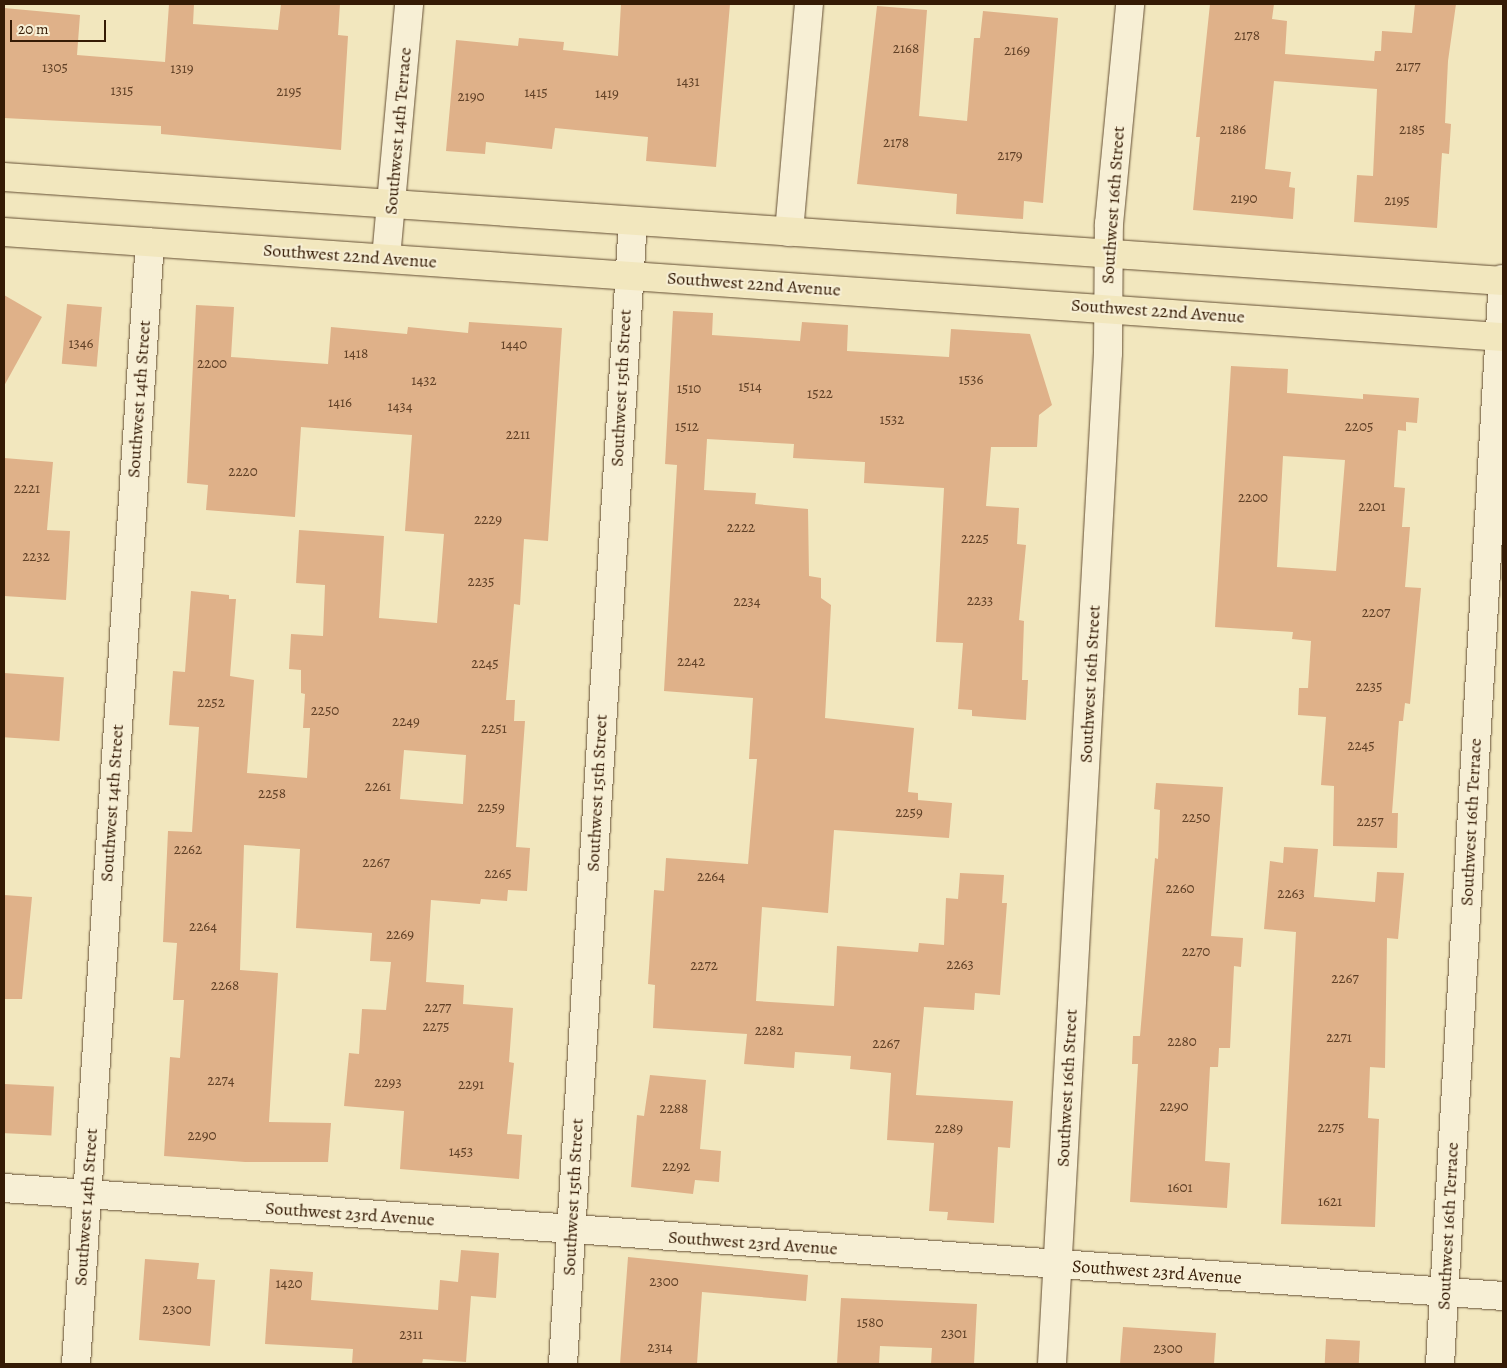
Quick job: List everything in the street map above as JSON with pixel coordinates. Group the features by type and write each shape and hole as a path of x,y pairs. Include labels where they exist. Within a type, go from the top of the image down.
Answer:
{"main road":[{"path":"4,177 1503,280"},
{"name":"Southwest 22nd Avenue","path":"4,232 1108,307 1501,337"}],"street":[{"name":"Southwest 14th Terrace","path":"386,258 409,4"},
{"path":"789,232 810,4"},
{"name":"Southwest 16th Street","path":"1052,1364 1108,307 1108,253 1130,4"},
{"name":"Southwest 15th Street","path":"563,1364 628,275 633,221"},
{"name":"Southwest 14th Street","path":"76,1364 150,242"},
{"name":"Southwest 16th Terrace","path":"1440,1364 1503,280"},
{"name":"Southwest 23rd Avenue","path":"4,1188 1503,1296"}],"building":[{"path":"169,4 194,4 193,24 278,30 281,4 340,4 338,35 348,36 341,150 161,134 161,126 4,118 4,8 80,15 77,55 165,62"},
{"path":"621,4 730,4 716,167 646,161 648,137 555,128 552,149 486,142 485,154 446,151 456,40 518,46 519,38 564,42 563,50 618,56"},
{"path":"1210,4 1274,4 1272,19 1287,21 1285,54 1374,61 1375,51 1381,51 1382,31 1412,33 1415,4 1456,4 1448,61 1445,123 1451,124 1449,154 1442,153 1437,228 1354,222 1357,175 1373,176 1377,89 1274,81 1265,169 1291,172 1289,187 1295,188 1293,219 1193,210 1200,137 1196,137"},
{"path":"877,6 927,10 919,116 967,121 974,38 980,38 983,11 1058,18 1043,203 1024,201 1023,219 956,214 957,194 857,184"},
{"path":"4,295 42,317 4,386"},
{"path":"67,304 102,307 97,367 62,364"},
{"path":"196,305 234,307 231,357 328,364 331,327 407,334 408,327 468,333 469,322 562,328 548,541 524,539 520,605 514,604 506,700 515,700 514,721 525,721 516,847 530,848 527,891 508,890 507,901 481,899 480,904 431,900 426,982 464,985 463,1004 513,1008 509,1062 514,1063 507,1134 522,1135 519,1179 400,1169 404,1111 344,1106 349,1053 359,1054 362,1009 386,1010 391,962 370,961 372,933 296,928 300,849 244,845 240,970 278,973 269,1122 331,1123 328,1162 245,1162 164,1156 170,1057 180,1058 184,1000 173,1000 177,943 163,942 168,831 192,832 199,727 169,725 173,671 185,672 191,591 229,595 229,599 236,599 230,676 254,680 247,773 307,778 310,728 303,728 305,694 301,693 301,670 289,669 291,634 323,636 325,585 296,583 299,530 384,536 379,618 437,623 444,534 405,531 412,435 301,427 295,517 206,510 208,485 187,483","holes":["404,750 466,755 463,804 400,799"]},
{"path":"673,311 713,313 712,335 800,341 802,322 848,325 847,351 949,357 951,329 1030,334 1052,405 1039,415 1037,447 991,447 986,506 1019,508 1017,544 1026,545 1019,620 1024,621 1022,680 1028,680 1026,720 972,716 972,710 958,709 963,643 936,642 944,488 864,483 865,462 793,458 794,444 707,439 704,490 756,493 755,504 808,509 809,576 821,578 821,598 831,605 825,718 914,728 908,792 918,793 918,800 952,803 949,838 834,830 828,913 762,907 756,1001 834,1006 837,946 918,952 919,943 944,945 946,898 958,899 960,873 1004,875 1002,903 1007,903 1000,995 975,993 974,1010 924,1007 916,1095 1013,1101 1010,1148 998,1147 994,1223 947,1220 948,1212 929,1211 934,1143 887,1140 891,1073 850,1069 851,1056 795,1052 794,1068 744,1064 747,1034 653,1028 655,985 648,984 654,890 664,891 666,858 748,864 757,759 749,759 753,698 664,691 677,465 665,464"},
{"path":"1231,366 1288,369 1287,393 1363,399 1363,394 1419,398 1417,423 1406,422 1406,431 1398,430 1394,487 1405,488 1402,527 1410,527 1405,587 1421,588 1410,704 1405,703 1403,721 1399,721 1392,813 1398,813 1397,848 1333,846 1334,786 1321,785 1326,717 1298,715 1299,688 1308,688 1311,641 1292,639 1293,632 1215,627","holes":["1283,456 1345,460 1336,571 1277,567"]},
{"path":"4,458 53,462 47,530 70,531 66,600 4,596"},
{"path":"4,673 64,677 59,741 4,737"},
{"path":"1156,783 1223,787 1211,936 1243,938 1241,967 1234,966 1230,1048 1219,1048 1218,1067 1210,1067 1205,1161 1230,1163 1227,1208 1130,1202 1138,1064 1132,1064 1133,1036 1140,1036 1155,858 1158,859 1160,810 1154,809"},
{"path":"1284,847 1318,849 1314,897 1375,902 1377,872 1404,873 1398,939 1387,938 1385,1068 1370,1067 1368,1118 1379,1119 1375,1227 1281,1224 1296,932 1264,929 1270,861 1283,863"},
{"path":"4,895 32,897 22,999 4,999"},
{"path":"650,1075 706,1080 700,1149 721,1151 719,1182 695,1180 693,1194 631,1187 637,1115 644,1116"},
{"path":"4,1084 54,1087 51,1136 4,1133"},
{"path":"461,1250 499,1253 496,1298 471,1296 466,1362 423,1359 422,1364 352,1363 353,1349 265,1344 270,1269 313,1272 311,1300 438,1310 440,1280 458,1282"},
{"path":"628,1257 808,1275 806,1301 702,1292 697,1364 620,1364"},
{"path":"145,1259 199,1263 197,1279 215,1280 210,1346 139,1340"},
{"path":"841,1298 977,1304 974,1364 931,1364 932,1348 880,1346 879,1364 837,1364"},
{"path":"1123,1327 1216,1333 1214,1364 1120,1364"},
{"path":"1326,1339 1360,1341 1359,1364 1325,1364"}]}
